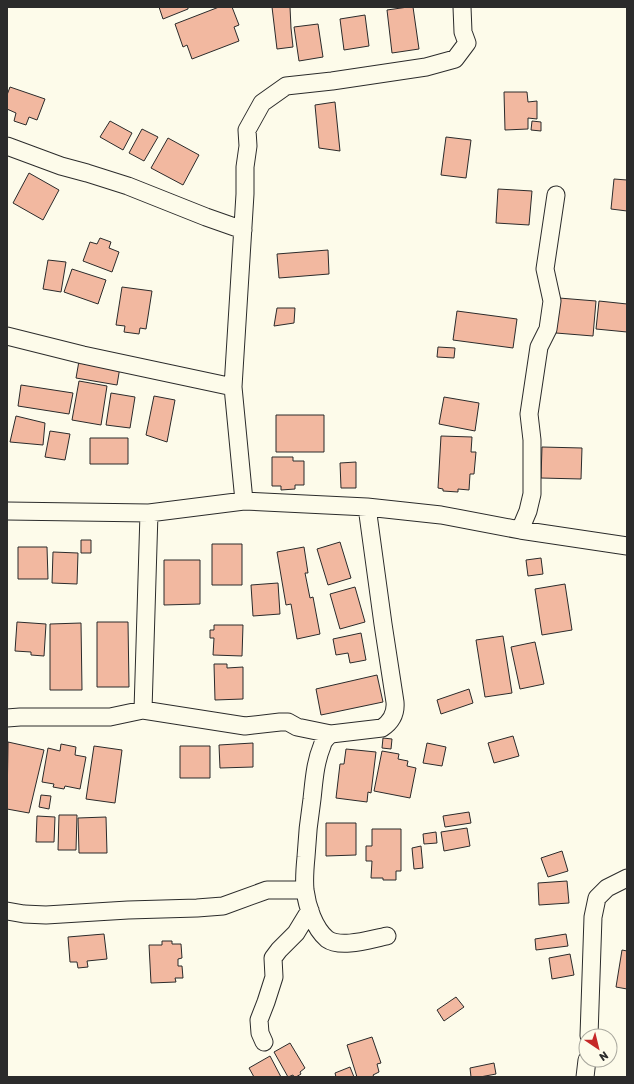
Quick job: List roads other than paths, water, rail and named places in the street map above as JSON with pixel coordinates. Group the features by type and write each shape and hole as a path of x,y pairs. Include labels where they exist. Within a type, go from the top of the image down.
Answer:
{"street":[{"path":"244,501 233,387 245,194 245,167 248,146 247,130 262,103 286,86 332,81 426,67 454,60 467,43 463,32 462,7"},
{"path":"7,146 61,166 128,186 242,230"},
{"path":"520,530 528,511 532,494 532,440 529,414 539,347 548,329 552,301 545,269 556,195"},
{"path":"7,336 83,355 233,387"},
{"path":"7,511 149,513 244,501 367,507 441,515 520,530 627,546"},
{"path":"7,718 110,717 143,710 245,726 288,722 297,727 331,734 382,728 388,724 396,709 367,507"},
{"path":"143,710 149,513"},
{"path":"331,734 322,743 317,761 308,830 305,890 310,910 320,932 328,940 348,943 387,936"},
{"path":"589,1028 593,917 597,898 607,888 627,878"},
{"path":"7,911 24,914 46,915 197,908 223,906 267,890 305,890"},
{"path":"264,1042 260,1033 259,1020 274,977 273,958 296,933 310,910"}]}
